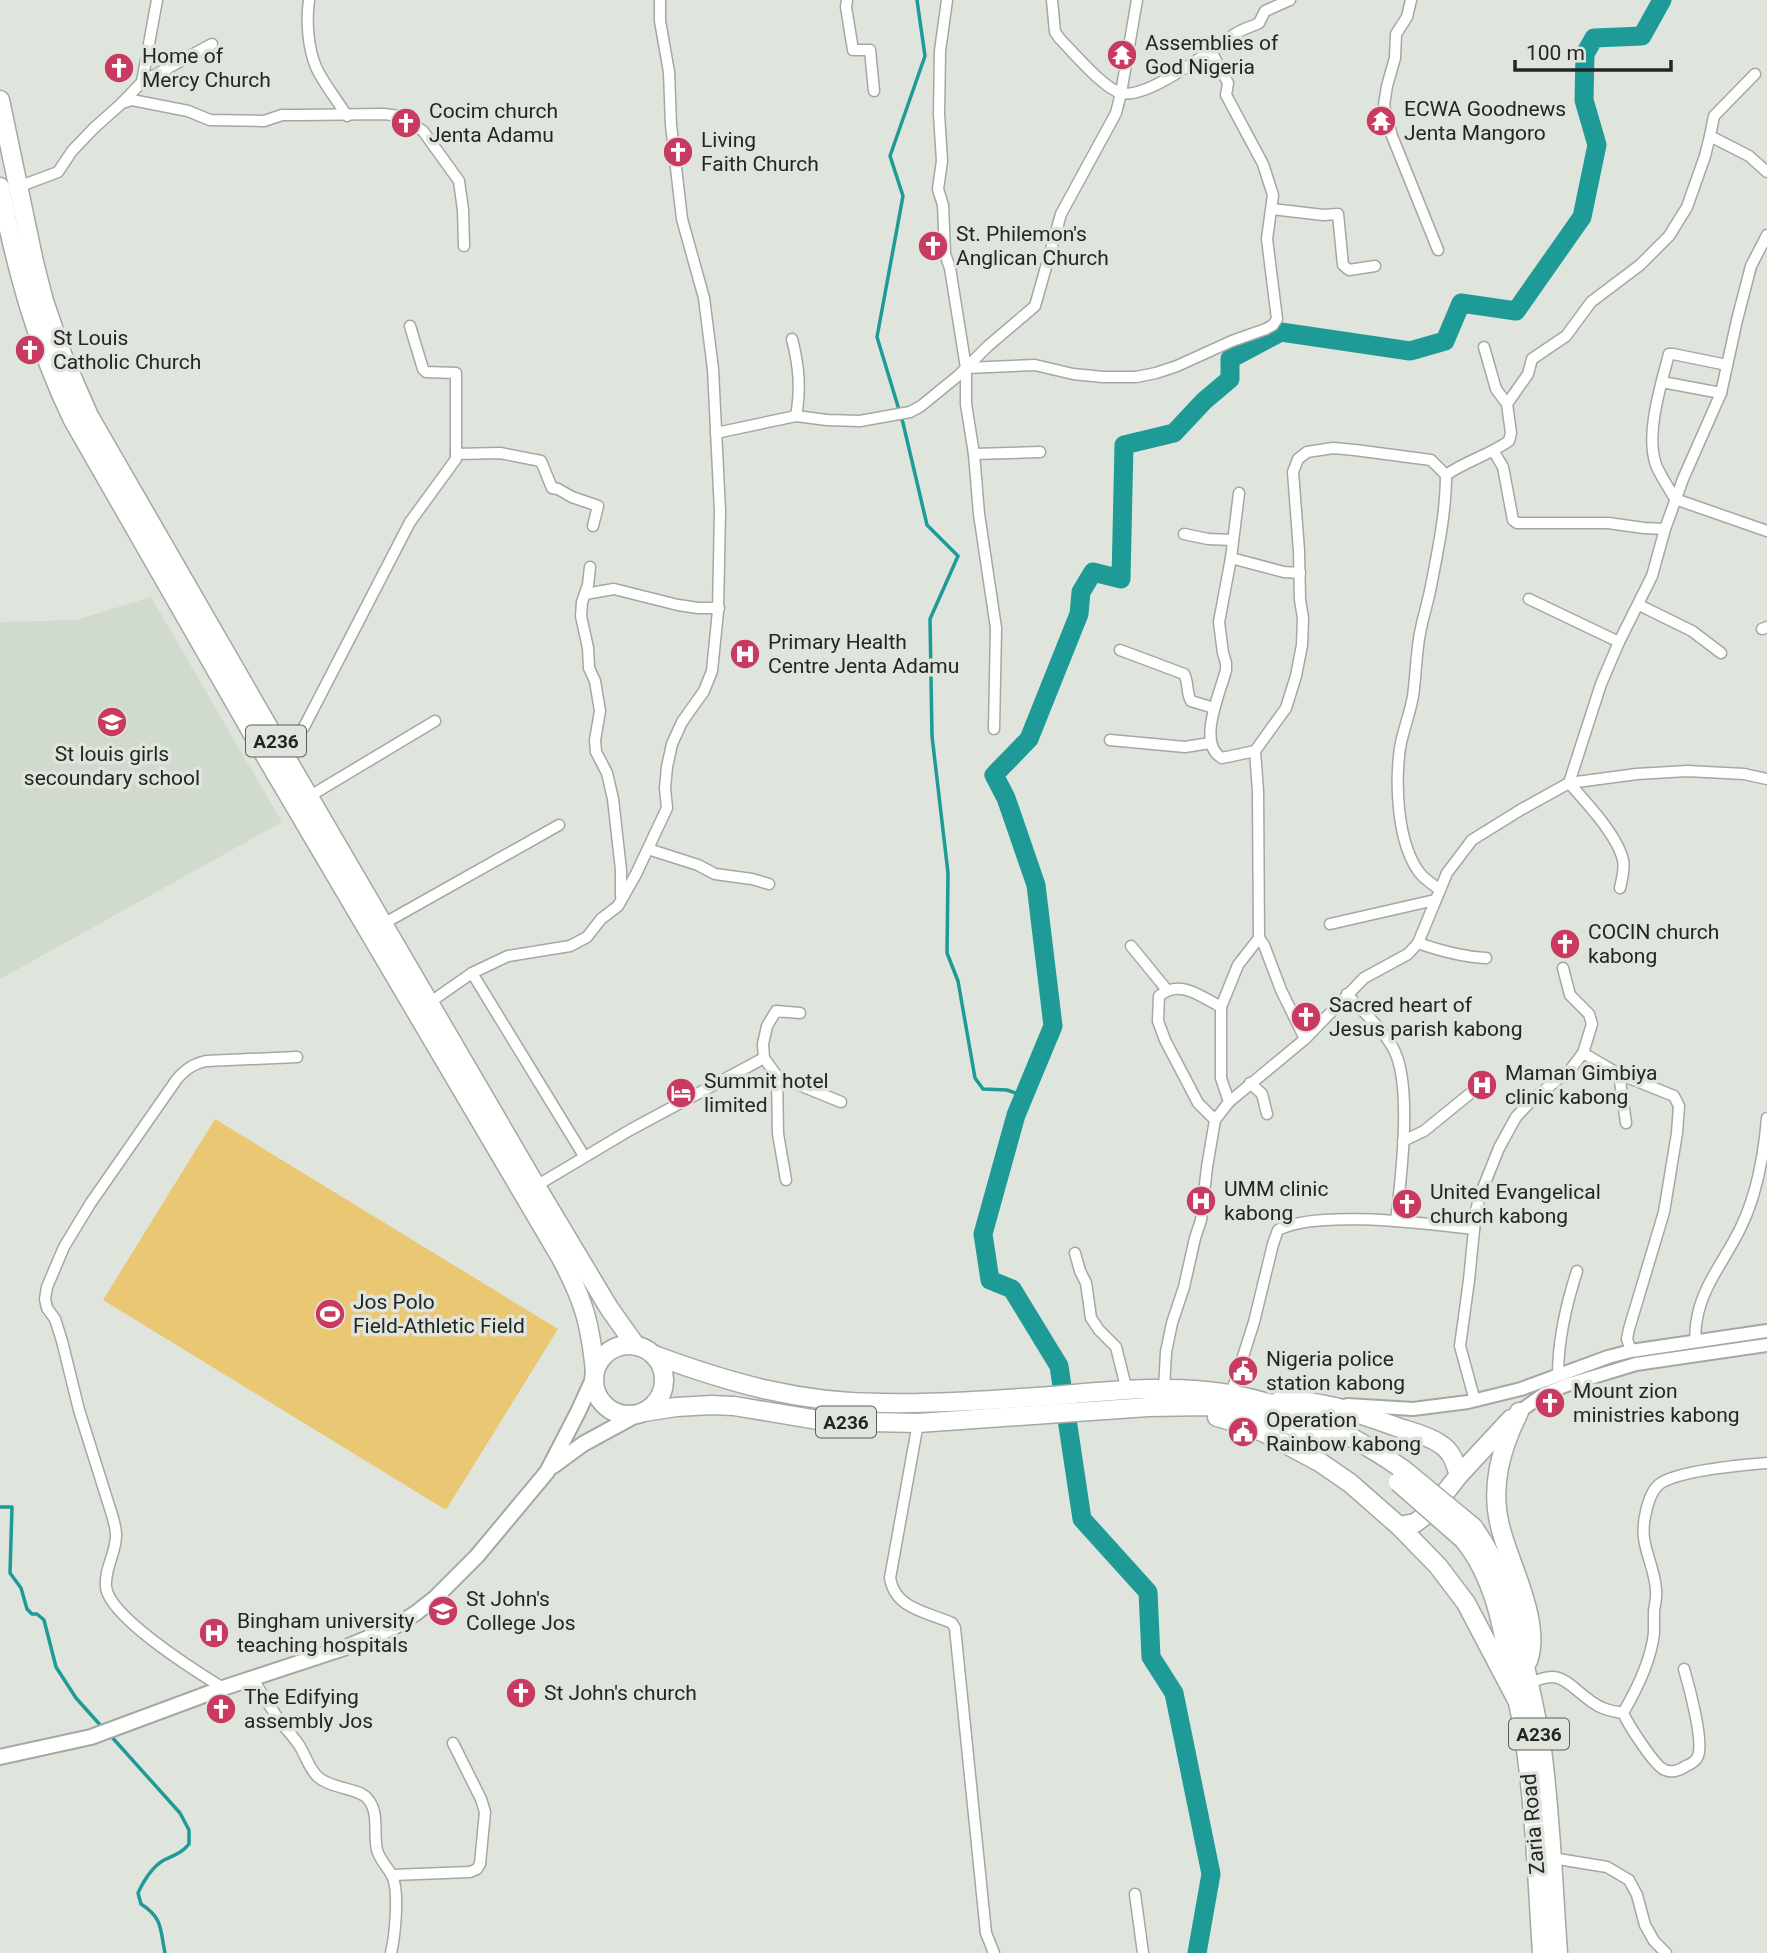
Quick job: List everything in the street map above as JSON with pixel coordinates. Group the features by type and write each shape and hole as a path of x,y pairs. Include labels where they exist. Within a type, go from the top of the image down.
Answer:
{"highway":[{"name":"A236","path":"0,100 23,288 36,332 59,391 90,452 273,753 561,1258 577,1288 587,1316 596,1392 603,1405 623,1415 712,1405 734,1406 824,1421 918,1423 1148,1407 1209,1406 1250,1412 1315,1433 1401,1476"},
{"name":"A236","path":"273,753 310,796 536,1186 609,1308 636,1346 737,1384 811,1398 879,1403 1164,1389 1231,1394 1265,1402 1328,1425 1373,1450 1468,1533 1484,1541 1496,1565 1513,1616 1542,1747 1558,1953"},
{"path":"594,1374 599,1361 606,1353 626,1345 636,1346"},
{"path":"641,1413 656,1403 663,1390 662,1368 654,1355"},
{"path":"1265,1402 1293,1400 1311,1403 1377,1420 1431,1438 1447,1449 1459,1475"},
{"path":"1148,1407 1220,1417 1265,1433 1321,1463 1350,1483 1399,1526 1438,1566 1466,1603 1517,1700"},
{"path":"1399,1526 1422,1518 1519,1412"},
{"path":"1519,1412 1501,1452 1496,1495 1500,1526 1524,1597 1530,1629 1532,1643 1527,1676"},
{"name":"Zaria Road","path":"1468,1533 1504,1633 1523,1729 1532,1802 1542,1953"}],"main road":[{"path":"547,1472 594,1374"},
{"path":"0,1757 91,1737 223,1688 355,1644 394,1627 435,1598 477,1556 547,1472 565,1456 641,1413"}],"street":[{"path":"142,82 157,0"},
{"path":"310,0 307,13 311,50 317,69 347,116"},
{"path":"429,1003 472,973 508,956 570,946 587,937 601,919 618,906 667,808 665,788 672,744 681,722 704,691 712,671 719,608 720,511 710,338 704,298 682,219 660,0"},
{"path":"847,0 853,50 870,50 874,91"},
{"path":"947,0 940,51 939,114 942,160 938,189 943,205 944,254 950,268 966,368 966,404 996,628 994,729"},
{"path":"1052,0 1055,32 1060,39 1106,85 1121,93 1140,92 1154,85 1237,32 1259,23 1265,11 1290,0"},
{"path":"716,433 796,416 860,421 910,412 921,407 1035,306 1061,214 1116,113 1137,0"},
{"path":"1411,0 1407,17 1396,34 1395,58 1384,106 1392,136 1438,250"},
{"path":"9,187 58,172 72,151 142,82 212,44"},
{"path":"966,368 1035,365 1073,374 1136,377 1177,366 1273,325 1277,319 1267,239 1273,195 1263,164 1226,95 1228,83 1211,51"},
{"path":"1507,404 1528,374 1532,359 1566,336 1591,302 1640,265 1669,236 1687,206 1705,156 1714,116 1755,74"},
{"path":"121,103 132,100 188,111 210,121 264,121 282,115 399,116 423,131 458,181 463,210 464,246"},
{"path":"1710,135 1749,156 1767,172"},
{"path":"1272,209 1323,215 1338,214 1343,265 1349,270 1375,267"},
{"path":"1569,783 1601,684 1652,576 1675,499 1721,393 1751,266 1767,235"},
{"path":"273,753 293,740 304,726 410,522 456,459 456,373 426,372 423,369 410,326"},
{"path":"792,339 798,360 800,383 796,416"},
{"path":"1446,475 1494,452 1509,441 1511,433 1507,404 1496,389 1484,347"},
{"path":"1727,365 1669,354 1652,437 1656,464 1675,499 1767,531"},
{"path":"1662,382 1721,393"},
{"path":"1305,1039 1259,938 1258,791 1255,751 1286,708 1302,645 1303,618 1293,472 1298,459 1307,452 1333,448 1432,460 1446,475 1446,498 1432,586 1420,632 1413,699 1400,748 1398,775 1402,827 1409,852 1421,874 1439,889"},
{"path":"974,454 1040,452"},
{"path":"1494,452 1503,467 1513,520 1517,523 1608,523 1664,529"},
{"path":"456,454 500,453 541,461 552,488 598,506 593,526"},
{"path":"1239,494 1219,622 1226,670 1214,708 1210,743 1214,752 1222,758 1255,751"},
{"path":"1184,534 1233,540"},
{"path":"1231,558 1284,572 1300,573"},
{"path":"590,567 581,616 589,668 595,681 600,711 596,752 607,773 613,799 621,870 621,900"},
{"path":"584,594 614,589 688,607 719,608"},
{"path":"1529,599 1619,642"},
{"path":"1639,605 1692,631 1721,653"},
{"path":"1120,650 1184,674 1191,701 1214,708"},
{"path":"310,796 435,721"},
{"path":"1110,740 1185,747 1210,743"},
{"path":"1164,1389 1166,1352 1172,1323 1201,1220 1214,1120 1250,1083 1305,1039 1364,978 1408,954 1418,943 1447,873 1472,840 1569,783 1687,771 1767,779"},
{"path":"1569,783 1602,822 1617,846 1623,861 1620,888"},
{"path":"383,924 559,825"},
{"path":"648,849 698,865 715,874 769,884"},
{"path":"1330,924 1435,900"},
{"path":"1229,1102 1221,1078 1221,1007 1238,965 1259,938"},
{"path":"1418,943 1447,953 1486,958"},
{"path":"1131,946 1167,990"},
{"path":"1475,1401 1460,1346 1480,1193 1516,1117 1533,1099 1570,1070 1583,1053 1592,1024 1589,1014 1570,995 1563,968"},
{"path":"472,973 584,1156"},
{"path":"1214,1120 1198,1103 1189,1088 1158,1021 1159,996 1175,988 1189,990 1221,1007"},
{"path":"1347,994 1393,1046 1401,1065 1404,1105 1396,1221"},
{"path":"800,1013 776,1011 767,1026 763,1044 764,1058 777,1076 841,1102"},
{"path":"1583,1053 1619,1074 1674,1096 1679,1106 1664,1212 1627,1339 1632,1351"},
{"path":"223,1688 174,1658 118,1611 106,1590 106,1576 116,1536 113,1518 79,1410 62,1341 45,1299 51,1277 77,1225 187,1068 206,1061 297,1057"},
{"path":"536,1186 584,1156 764,1058"},
{"path":"1619,1074 1626,1123"},
{"path":"777,1076 778,1134 786,1180"},
{"path":"1250,1083 1262,1094 1267,1114"},
{"path":"1402,1141 1424,1131 1472,1093"},
{"path":"1695,1341 1697,1318 1704,1296 1741,1228 1765,1144 1767,1118"},
{"path":"1231,1394 1254,1322 1278,1230 1290,1224 1336,1220 1396,1221 1474,1229"},
{"path":"1076,1252 1086,1283 1091,1318 1116,1347 1127,1391"},
{"path":"1558,1375 1558,1352 1568,1297 1577,1271"},
{"path":"1311,1403 1413,1409 1442,1407 1521,1389 1632,1351 1767,1331"},
{"path":"1519,1412 1544,1394 1636,1364 1767,1345"},
{"path":"918,1423 890,1578 891,1587 904,1604 952,1623 955,1628 986,1933 994,1953"},
{"path":"1684,1669 1699,1738 1698,1757 1693,1763 1674,1771 1666,1771 1628,1725 1623,1713 1641,1677 1654,1635 1657,1593 1643,1537 1646,1510 1660,1483 1734,1465 1767,1463"},
{"path":"1527,1676 1556,1677 1564,1680 1605,1710 1623,1713"},
{"path":"253,1678 319,1779 361,1793 374,1810 377,1849 380,1859 392,1875 396,1894 391,1953"},
{"path":"392,1875 470,1872 480,1864 485,1812 453,1743"},
{"path":"1552,1858 1607,1867 1629,1880 1637,1895 1645,1925 1654,1941 1666,1953"},
{"path":"1135,1894 1143,1953"}],"shaded area":[{"name":"St louis girls secoundary school","path":"151,597 282,822 0,979 0,622 76,620"},
{"name":"Jos Polo Field-Athletic Field","path":"215,1119 558,1329 446,1510 103,1300"}],"waterway":[{"path":"917,0 925,56 890,156 903,196 877,337 903,423 927,525 958,556 930,619 932,736 948,873 947,953 958,981 975,1078 983,1089 1007,1090 1024,1096"},
{"path":"1197,1953 1211,1874 1174,1693 1151,1657 1148,1592 1082,1519 1059,1366 1012,1289 990,1280 983,1234 1016,1115 1053,1026 1036,885 1006,798 994,775 1029,739 1079,614 1081,592 1093,572 1121,579 1124,445 1174,433 1204,401 1230,379 1230,359 1281,332 1410,351 1445,341 1461,303 1516,311 1582,217 1597,145 1584,100 1585,54 1594,38 1642,36 1662,0"},
{"path":"0,1507 12,1507 10,1573 21,1588 27,1609 44,1620 56,1667 76,1698 102,1727"},
{"path":"110,1735 180,1813 189,1830 189,1844 181,1852 156,1866 138,1893 141,1904 157,1919 165,1953"}],"place":[{"name":"Assemblies of God Nigeria","path":"1122,55"},
{"name":"Home of Mercy Church","path":"119,68"},
{"name":"ECWA Goodnews Jenta Mangoro","path":"1381,121"},
{"name":"Cocim church Jenta Adamu","path":"406,123"},
{"name":"Living Faith Church","path":"678,152"},
{"name":"St. Philemon's Anglican Church","path":"933,246"},
{"name":"St Louis Catholic Church","path":"30,350"},
{"name":"Primary Health Centre Jenta Adamu","path":"745,654"},
{"name":"St louis girls secoundary school","path":"112,722"},
{"name":"COCIN church kabong","path":"1565,944"},
{"name":"Sacred heart of Jesus parish kabong","path":"1306,1017"},
{"name":"Maman Gimbiya clinic kabong","path":"1482,1085"},
{"name":"Summit hotel limited","path":"681,1093"},
{"name":"UMM clinic kabong","path":"1201,1201"},
{"name":"United Evangelical church kabong","path":"1407,1204"},
{"name":"Jos Polo Field-Athletic Field","path":"330,1314"},
{"name":"Nigeria police station kabong","path":"1243,1371"},
{"name":"Mount zion ministries kabong","path":"1550,1403"},
{"name":"Operation Rainbow kabong","path":"1243,1432"},
{"name":"St John's College Jos","path":"443,1611"},
{"name":"Bingham university teaching hospitals","path":"214,1633"},
{"name":"St John's church","path":"521,1693"},
{"name":"The Edifying assembly Jos","path":"221,1709"}]}
